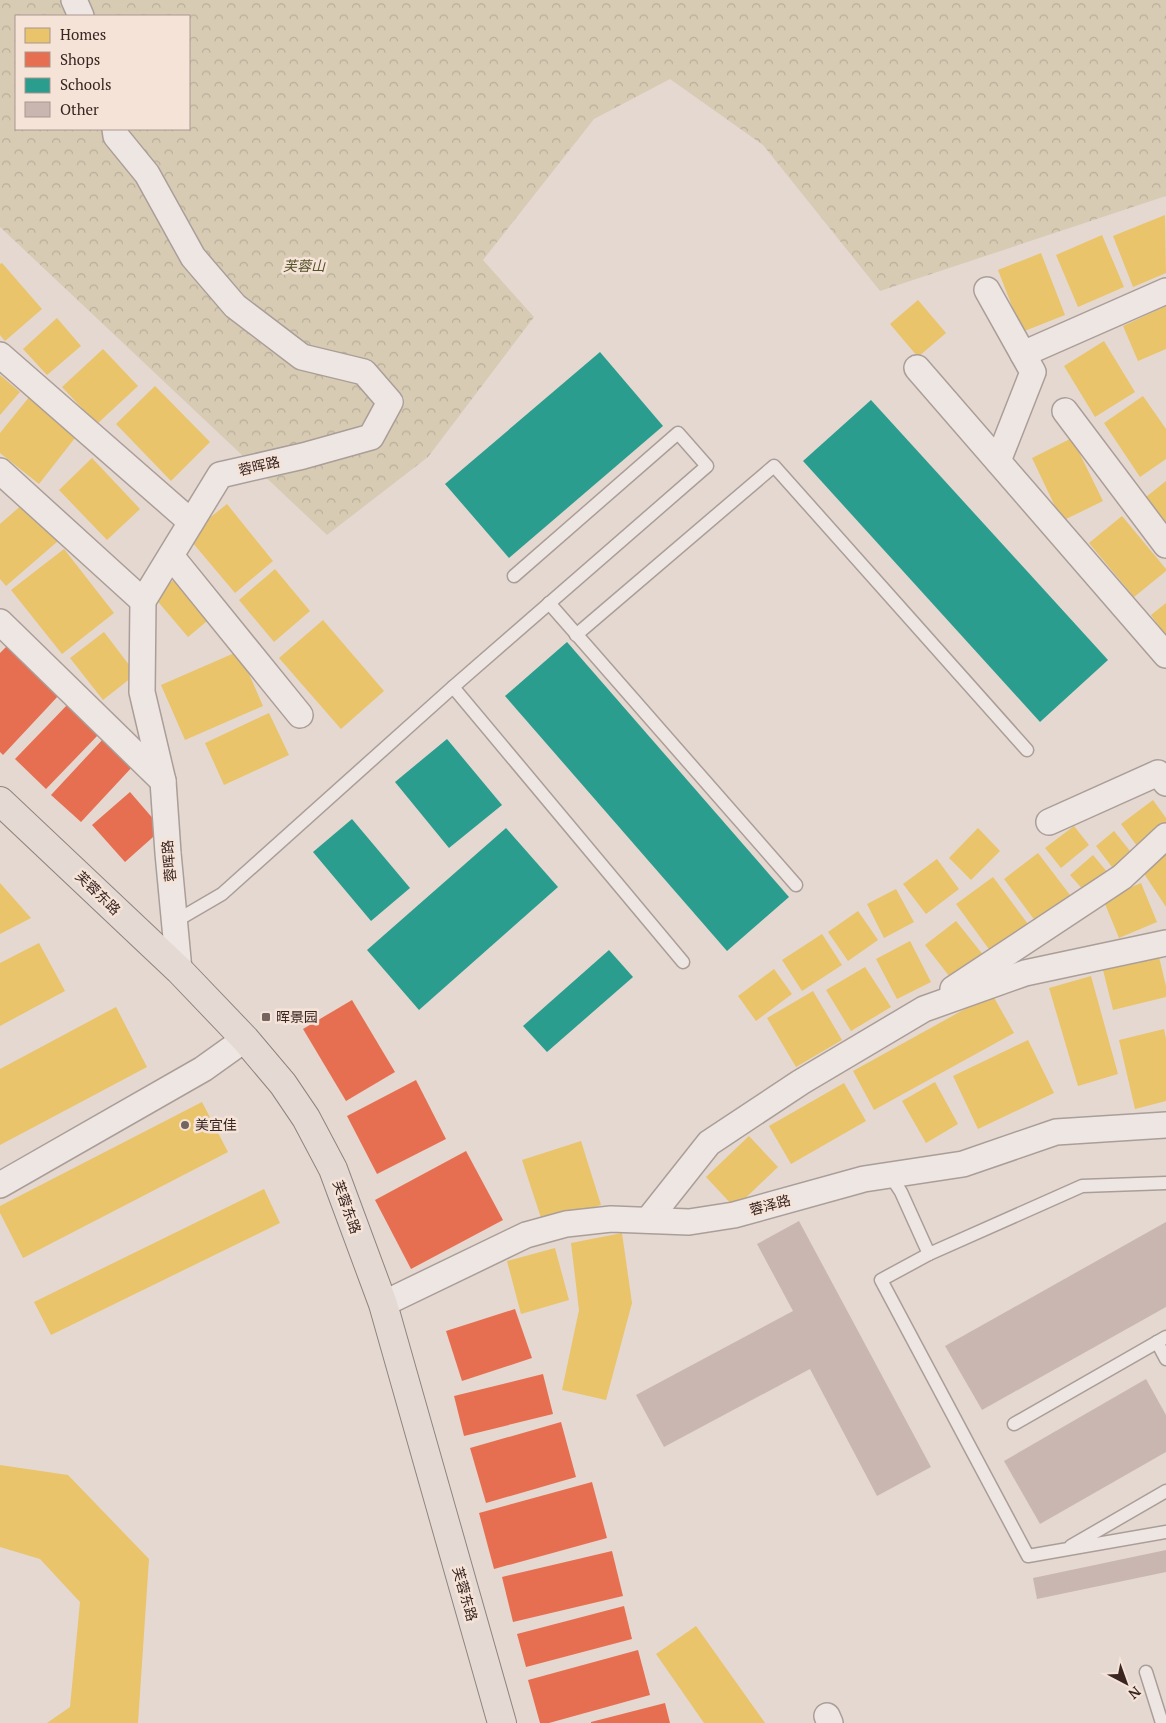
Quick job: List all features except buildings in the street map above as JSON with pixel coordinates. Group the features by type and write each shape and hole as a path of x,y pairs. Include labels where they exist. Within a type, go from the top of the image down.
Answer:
{"main road":[{"name":"芙蓉东路","path":"0,801 178,970 245,1040 282,1084 301,1111 333,1169 383,1304 502,1723"}],"street":[{"path":"74,0 81,15"},
{"name":"蓉晖路","path":"114,130 116,136 147,174 193,257 235,306 302,356 364,372 390,402 371,437 303,456 220,475 143,601 142,692 163,781 178,970"},
{"path":"987,290 1033,372 998,461"},
{"path":"1023,354 1166,291"},
{"path":"0,356 191,522"},
{"path":"917,368 1166,655"},
{"path":"1065,411 1166,545"},
{"path":"0,471 143,601"},
{"path":"171,556 300,715"},
{"path":"0,622 163,781"},
{"path":"1050,822 1163,774"},
{"path":"648,1220 709,1143 801,1082 924,1009 1122,877 1166,836"},
{"path":"924,1009 1025,973 1166,942"},
{"path":"0,1185 203,1069 245,1040"},
{"name":"蓉泽路","path":"383,1304 526,1235 566,1224 611,1219 689,1222 734,1215 864,1179 963,1164 1056,1132 1166,1125"}],"lane":[{"path":"174,922 222,894 453,687 706,466 678,433 514,576"},
{"path":"576,635 774,466 1027,750"},
{"path":"549,603 796,885"},
{"path":"453,687 683,962"},
{"path":"890,1175 902,1192 929,1254"},
{"path":"1166,1183 1082,1186 929,1254 881,1280 1028,1556 1166,1532"},
{"path":"1014,1424 1161,1339 1166,1359"},
{"path":"1062,1551 1166,1491"},
{"path":"1146,1672 1162,1723"}],"green space":[{"name":"芙蓉山","path":"0,0 1166,0 1166,196 880,291 763,145 670,79 594,119 483,260 534,317 428,457 327,535 0,227"}],"place":[{"name":"晖景园","path":"266,1017"},
{"name":"美宜佳","path":"185,1125"}]}
